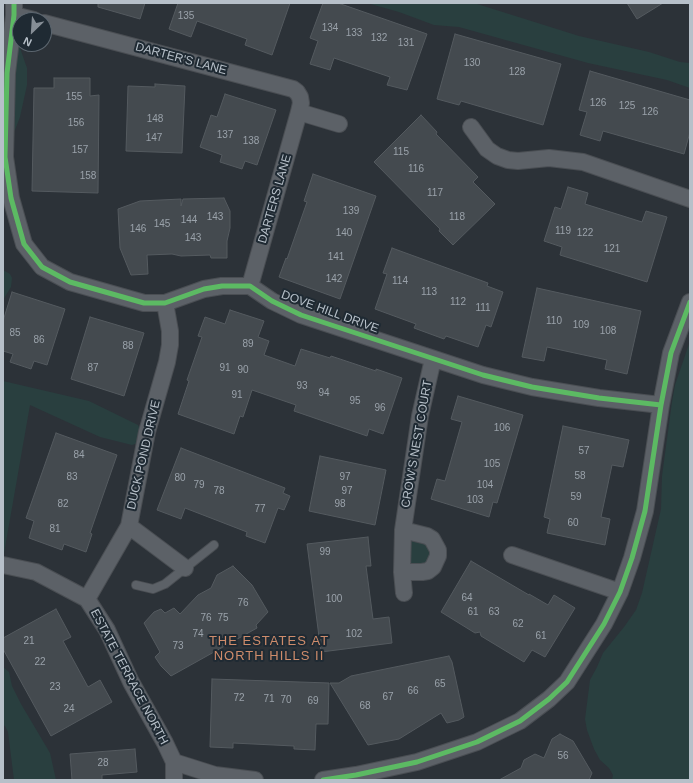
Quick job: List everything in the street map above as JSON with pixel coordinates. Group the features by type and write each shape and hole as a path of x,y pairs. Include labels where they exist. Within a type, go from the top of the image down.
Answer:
{"street":[{"path":"14,9 7,73 5,157 11,198 24,244 42,267 70,282 144,303 165,303 204,289 222,286 250,286"},
{"name":"DARTER'S LANE","path":"52,25 293,89 300,97 301,103 299,112"},
{"path":"299,112 339,124"},
{"name":"DARTERS LANE","path":"250,286 299,112"},
{"path":"471,127 487,148 497,156 508,160 518,161 549,158 583,162 690,199"},
{"name":"DOVE HILL DRIVE","path":"250,286 272,301 301,315 483,375 532,387 600,398 661,405"},
{"path":"323,780 356,775 417,762 477,742 520,721 549,699 567,682 604,624 620,592 632,558 645,511 661,405 671,353 690,302"},
{"name":"DUCK POND DRIVE","path":"87,598 129,526 147,436 167,362 170,345 170,331 165,303"},
{"name":"CROW'S NEST COURT","path":"404,593 402,572 403,530 420,416 433,359"},
{"path":"129,526 185,568"},
{"path":"402,572 422,572 428,570 433,567 438,556 438,550 432,539 427,536 403,530"},
{"path":"512,554 620,592"},
{"name":"ESTATE TERRACE NORTH","path":"3,565 36,572 87,598 107,630 131,682 162,737 174,762"},
{"path":"174,780 174,762 215,775 255,780"}],"lane":[{"path":"136,585 153,589 165,584 214,545"}],"green space":[{"path":"367,3 474,3 579,36 649,52 680,62 690,63 690,88 667,80 588,63 459,27 434,25 399,12"},
{"path":"14,52 21,52 27,68 27,85 20,117 15,130 9,136"},
{"path":"3,270 10,274 12,278 11,287 3,300"},
{"path":"690,341 690,780 612,780 613,775 609,768 600,760 587,730 585,719 590,680 603,653 636,610 642,593 661,509 662,476 675,385"},
{"path":"3,381 89,401 138,425 140,429 138,443 132,445 100,437 30,405 3,559"},
{"path":"405,533 426,537 435,561 404,570"},
{"path":"3,667 9,672 12,686 21,704 50,753 56,780 14,780 8,732 3,725"}],"building":[{"path":"98,3 145,3 140,19 98,7"},
{"path":"178,3 290,3 272,55 245,45 247,39 197,21 191,37 169,29"},
{"path":"323,3 338,3 427,34 407,90 387,85 390,77 334,58 330,70 310,64 318,41 310,38"},
{"path":"627,3 663,3 637,19"},
{"path":"455,34 561,64 543,125 461,101 459,105 437,99"},
{"path":"590,71 690,100 690,132 684,154 603,131 600,141 580,135 587,112 579,110"},
{"path":"54,78 90,78 90,96 99,95 98,193 32,191 34,88 54,88"},
{"path":"155,84 185,86 182,153 126,151 128,86 155,87"},
{"path":"225,94 276,110 257,165 245,161 242,169 220,162 222,155 200,147 211,115 217,117"},
{"path":"421,115 437,132 436,134 478,177 473,182 495,204 453,245 439,231 440,229 374,162"},
{"path":"313,174 376,196 340,299 279,277 307,202 304,201"},
{"path":"568,187 588,193 585,204 642,222 646,211 667,217 647,282 560,255 562,247 544,241 555,207 561,209"},
{"path":"224,198 230,211 227,258 211,258 210,255 147,255 148,274 131,275 120,248 118,209 140,201 181,199 181,206 183,199"},
{"path":"392,248 488,283 487,286 503,292 491,327 486,325 478,347 446,336 444,339 414,328 416,324 375,309 387,274 383,273"},
{"path":"537,288 641,311 627,374 605,369 607,360 547,347 544,361 522,357"},
{"path":"12,292 65,309 47,365 34,361 31,369 10,362 13,354 3,351 3,321"},
{"path":"230,310 264,321 258,337 269,341 264,355 295,366 301,349 330,358 331,356 402,378 383,434 369,429 367,436 294,411 296,405 252,390 243,417 240,416 234,434 178,414 189,381 187,380 202,337 198,336 205,317 225,324"},
{"path":"90,317 144,333 124,396 71,379"},
{"path":"458,396 523,415 497,503 493,502 489,517 431,499 437,479 445,481 462,422 451,419"},
{"path":"563,426 629,440 623,467 612,465 601,517 610,519 605,545 547,533 550,519 544,517"},
{"path":"56,433 117,455 90,533 92,534 86,552 64,544 62,550 29,538 34,521 26,518"},
{"path":"181,448 285,488 283,493 290,496 284,510 278,508 265,543 246,536 247,532 185,508 181,519 157,510"},
{"path":"320,456 386,470 375,525 309,511"},
{"path":"368,537 371,566 366,566 373,619 389,617 392,643 321,652 307,544"},
{"path":"471,561 548,605 554,595 575,608 545,657 532,650 524,662 481,636 480,632 475,633 441,612"},
{"path":"233,566 252,585 268,612 256,625 257,628 171,676 161,666 155,657 160,652 144,623 154,612 161,609 165,613 174,608 180,614 198,595 211,588 217,575"},
{"path":"56,609 71,637 63,641 88,687 100,680 112,702 51,736 3,649 3,638"},
{"path":"449,656 452,662 464,717 447,723 441,713 399,739 368,745 330,683 339,683 351,676"},
{"path":"212,679 329,683 328,724 316,724 315,750 294,749 294,746 233,743 233,748 210,747"},
{"path":"560,734 573,741 592,773 589,780 499,780 521,768 524,760 535,754 544,758 552,739"},
{"path":"135,749 137,772 102,775 102,780 72,780 70,754"}],"cycle path":[{"path":"14,3 7,73 5,157 11,198 24,244 42,267 70,282 144,303 165,303 204,289 222,286 250,286 272,301 301,315 483,375 532,387 599,398 661,405"},
{"path":"323,780 356,775 417,762 477,742 520,721 549,699 567,682 604,624 620,592 632,558 645,511 661,405 671,353 690,302"}],"district":[{"name":"THE ESTATES AT NORTH HILLS II","path":"269,648"}]}
